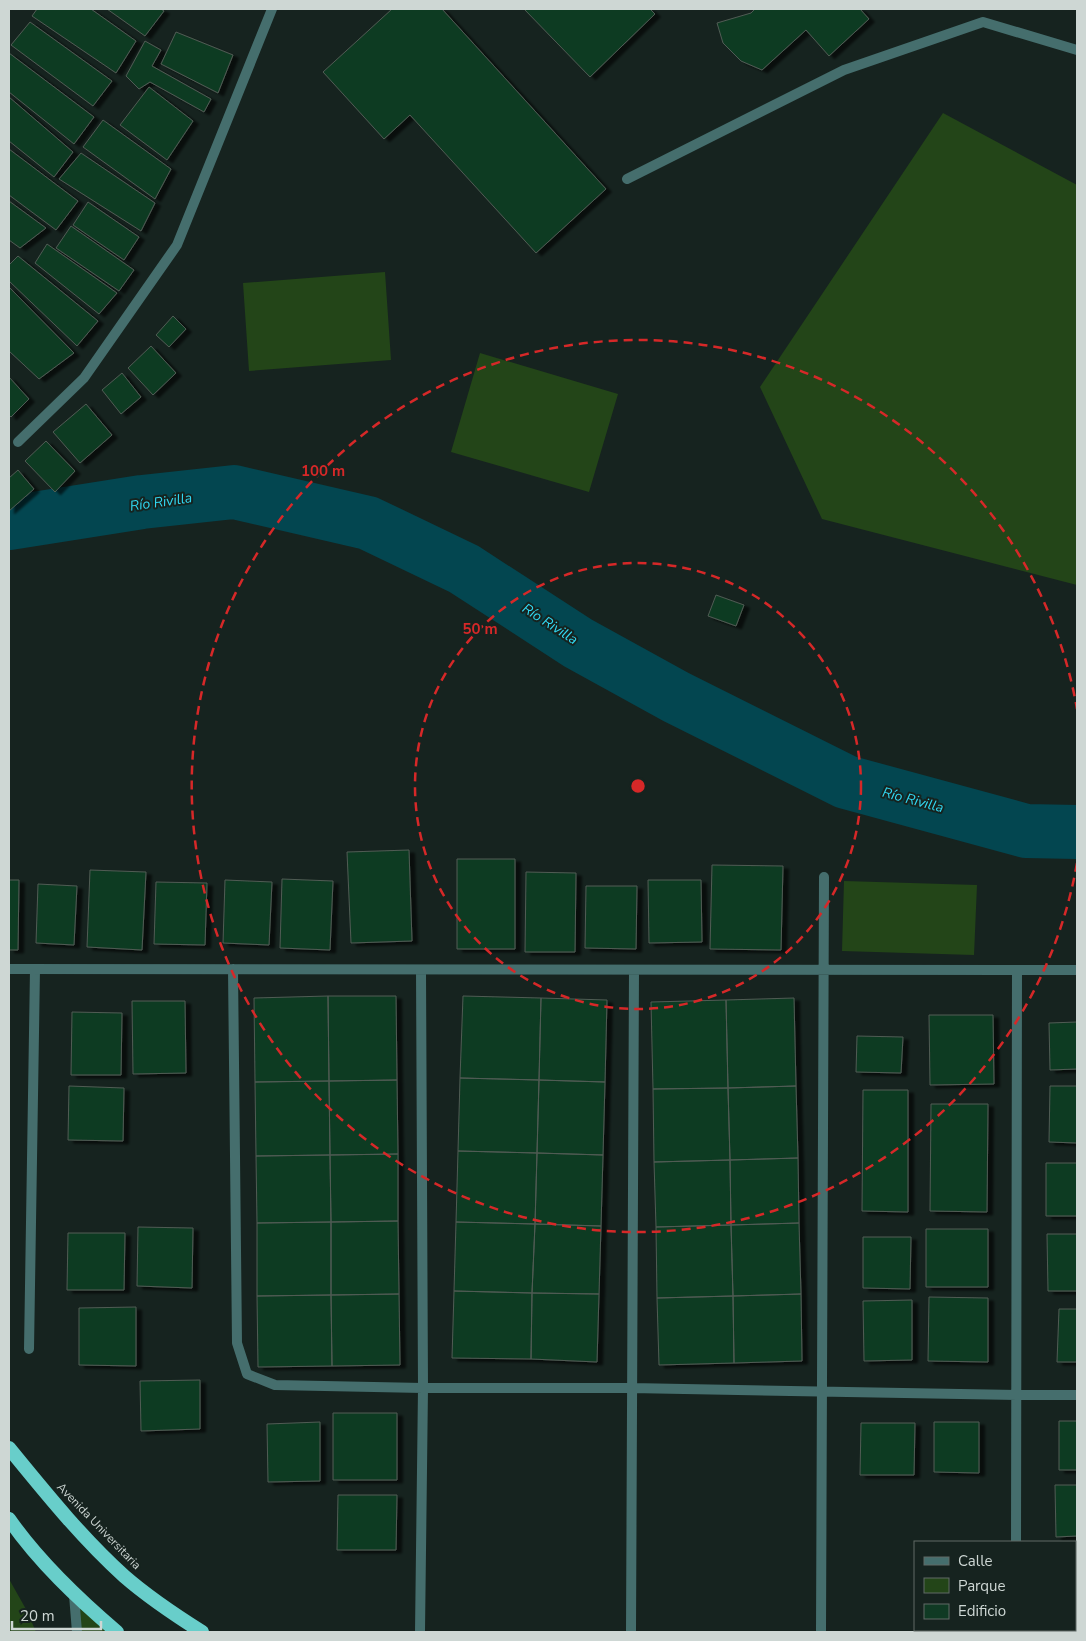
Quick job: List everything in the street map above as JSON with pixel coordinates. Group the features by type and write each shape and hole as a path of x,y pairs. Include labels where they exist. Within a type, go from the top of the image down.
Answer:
{"highway":[{"name":"Avenida Universitaria","path":"9,1448 60,1511 125,1576 180,1618 202,1632"},
{"path":"9,1519 20,1535 74,1595 117,1632"}],"street":[{"path":"18,442 84,378 177,245 272,9"},
{"path":"627,179 844,70 983,22 1077,50"},
{"path":"821,1632 824,877"},
{"path":"9,969 1077,970"},
{"path":"29,1349 34,969"},
{"path":"233,969 237,1343 247,1374 275,1385 1077,1395"},
{"path":"420,1632 423,1388 421,970"},
{"path":"631,1632 634,970"},
{"path":"1016,1541 1017,970"},
{"path":"74,1595 77,1632"}],"green space":[{"path":"943,113 1077,185 1077,585 822,519 760,387"},
{"path":"385,272 391,360 249,371 243,283"},
{"path":"480,353 618,394 589,492 451,452"},
{"path":"844,881 977,885 974,955 842,951"},
{"path":"9,1579 27,1611 36,1632 9,1632"},
{"path":"74,1595 117,1632 77,1632"}],"building":[{"path":"37,9 91,9 136,41 116,73 32,16"},
{"path":"107,9 161,9 164,11 145,36"},
{"path":"392,9 442,9 606,189 536,253 410,115 384,139 323,72"},
{"path":"524,9 650,9 655,14 590,77"},
{"path":"755,9 860,9 869,19 829,56 806,30 762,70 741,61 723,43 717,23 751,13"},
{"path":"30,22 112,81 93,106 11,45"},
{"path":"176,32 233,55 218,93 161,64"},
{"path":"145,41 161,50 152,66 211,99 204,112 150,82 139,89 126,76"},
{"path":"9,53 94,117 74,144 9,92"},
{"path":"149,87 193,121 167,160 120,125"},
{"path":"9,97 73,152 54,177 9,141"},
{"path":"103,120 171,169 155,199 83,147"},
{"path":"9,149 78,201 56,230 9,195"},
{"path":"81,153 155,203 141,231 59,179"},
{"path":"9,201 46,228 20,248 9,240"},
{"path":"88,202 139,237 124,260 73,225"},
{"path":"71,226 134,270 119,291 56,248"},
{"path":"47,244 117,293 99,314 35,263"},
{"path":"18,256 98,321 77,346 9,281 9,265"},
{"path":"9,287 74,353 39,379 9,351"},
{"path":"173,316 186,329 169,347 156,335"},
{"path":"151,346 176,373 153,395 128,368"},
{"path":"122,373 141,397 121,414 102,390"},
{"path":"9,377 29,399 11,417 9,415"},
{"path":"86,404 112,435 80,463 53,432"},
{"path":"46,441 75,471 55,492 25,461"},
{"path":"18,470 34,489 9,511 9,478"},
{"path":"716,595 744,605 736,626 708,616"},
{"path":"409,850 412,941 351,943 347,852"},
{"path":"457,859 515,859 515,949 457,949"},
{"path":"712,865 783,866 781,950 710,949"},
{"path":"90,870 146,872 142,950 87,947"},
{"path":"526,872 576,873 575,952 525,952"},
{"path":"282,879 333,881 330,950 280,948"},
{"path":"9,880 19,880 18,950 9,950"},
{"path":"225,880 272,882 269,945 223,943"},
{"path":"648,880 701,880 702,942 649,943"},
{"path":"156,882 207,883 205,945 154,944"},
{"path":"38,884 77,886 74,945 36,943"},
{"path":"586,886 637,886 636,949 585,948"},
{"path":"328,996 396,996 397,1080 329,1081"},
{"path":"328,996 329,1081 255,1082 254,998"},
{"path":"463,996 541,998 539,1080 460,1078"},
{"path":"541,998 607,1000 605,1082 539,1080"},
{"path":"794,998 796,1086 728,1088 726,1000"},
{"path":"726,1000 728,1088 653,1089 651,1002"},
{"path":"132,1001 185,1001 186,1073 133,1074"},
{"path":"72,1012 122,1013 121,1075 71,1075"},
{"path":"929,1015 993,1015 994,1084 930,1085"},
{"path":"1077,1022 1077,1069 1050,1070 1049,1023"},
{"path":"857,1036 903,1037 901,1073 856,1072"},
{"path":"460,1078 539,1080 537,1153 458,1151"},
{"path":"397,1080 398,1154 330,1155 329,1081"},
{"path":"539,1080 605,1082 603,1155 537,1153"},
{"path":"329,1081 330,1155 256,1156 255,1082"},
{"path":"69,1086 124,1088 123,1141 68,1140"},
{"path":"796,1086 798,1158 730,1160 728,1088"},
{"path":"1050,1086 1077,1086 1077,1143 1049,1142"},
{"path":"728,1088 730,1160 654,1162 653,1089"},
{"path":"863,1090 908,1090 908,1212 862,1211"},
{"path":"931,1104 988,1104 987,1212 930,1211"},
{"path":"458,1151 537,1153 535,1224 456,1222"},
{"path":"537,1153 603,1155 601,1226 535,1224"},
{"path":"398,1154 398,1221 331,1222 330,1155"},
{"path":"330,1155 331,1222 257,1223 256,1156"},
{"path":"798,1158 799,1223 731,1225 730,1160"},
{"path":"730,1160 731,1225 656,1227 654,1162"},
{"path":"1046,1163 1077,1163 1077,1216 1046,1216"},
{"path":"398,1221 399,1294 331,1295 331,1222"},
{"path":"331,1222 331,1295 257,1296 257,1223"},
{"path":"456,1222 535,1224 532,1293 454,1291"},
{"path":"799,1223 801,1294 733,1296 731,1225"},
{"path":"535,1224 601,1226 599,1294 532,1293"},
{"path":"731,1225 733,1296 657,1298 656,1227"},
{"path":"138,1227 193,1228 192,1288 137,1286"},
{"path":"926,1229 988,1229 988,1287 926,1287"},
{"path":"68,1233 125,1233 124,1290 67,1290"},
{"path":"1047,1234 1077,1234 1077,1291 1048,1291"},
{"path":"863,1237 911,1237 910,1289 863,1288"},
{"path":"454,1291 532,1293 531,1359 452,1358"},
{"path":"532,1293 599,1294 597,1362 531,1359"},
{"path":"399,1294 400,1365 332,1366 331,1295"},
{"path":"801,1294 802,1361 734,1363 733,1296"},
{"path":"331,1295 332,1366 258,1367 257,1296"},
{"path":"733,1296 734,1363 659,1365 657,1298"},
{"path":"929,1297 988,1298 988,1362 928,1361"},
{"path":"912,1300 912,1360 864,1361 863,1301"},
{"path":"136,1307 136,1366 79,1365 79,1308"},
{"path":"1059,1309 1077,1309 1077,1362 1057,1362"},
{"path":"200,1380 200,1429 141,1431 140,1381"},
{"path":"333,1413 397,1413 397,1480 333,1480"},
{"path":"1059,1421 1077,1421 1077,1470 1059,1470"},
{"path":"320,1422 320,1481 268,1482 267,1424"},
{"path":"934,1422 979,1422 979,1473 934,1472"},
{"path":"861,1423 915,1423 914,1475 860,1475"},
{"path":"1055,1485 1077,1485 1077,1536 1056,1537"},
{"path":"338,1495 397,1495 396,1550 337,1550"},
{"path":"1076,1557 1077,1557 1076,1613"},
{"path":"1077,1625 1077,1632 1050,1632 1076,1631"}],"waterway":[{"name":"Río Rivilla","path":"9,523 142,502 234,492 368,523 464,569 578,643 676,697 846,782 1026,831 1077,832"}]}
